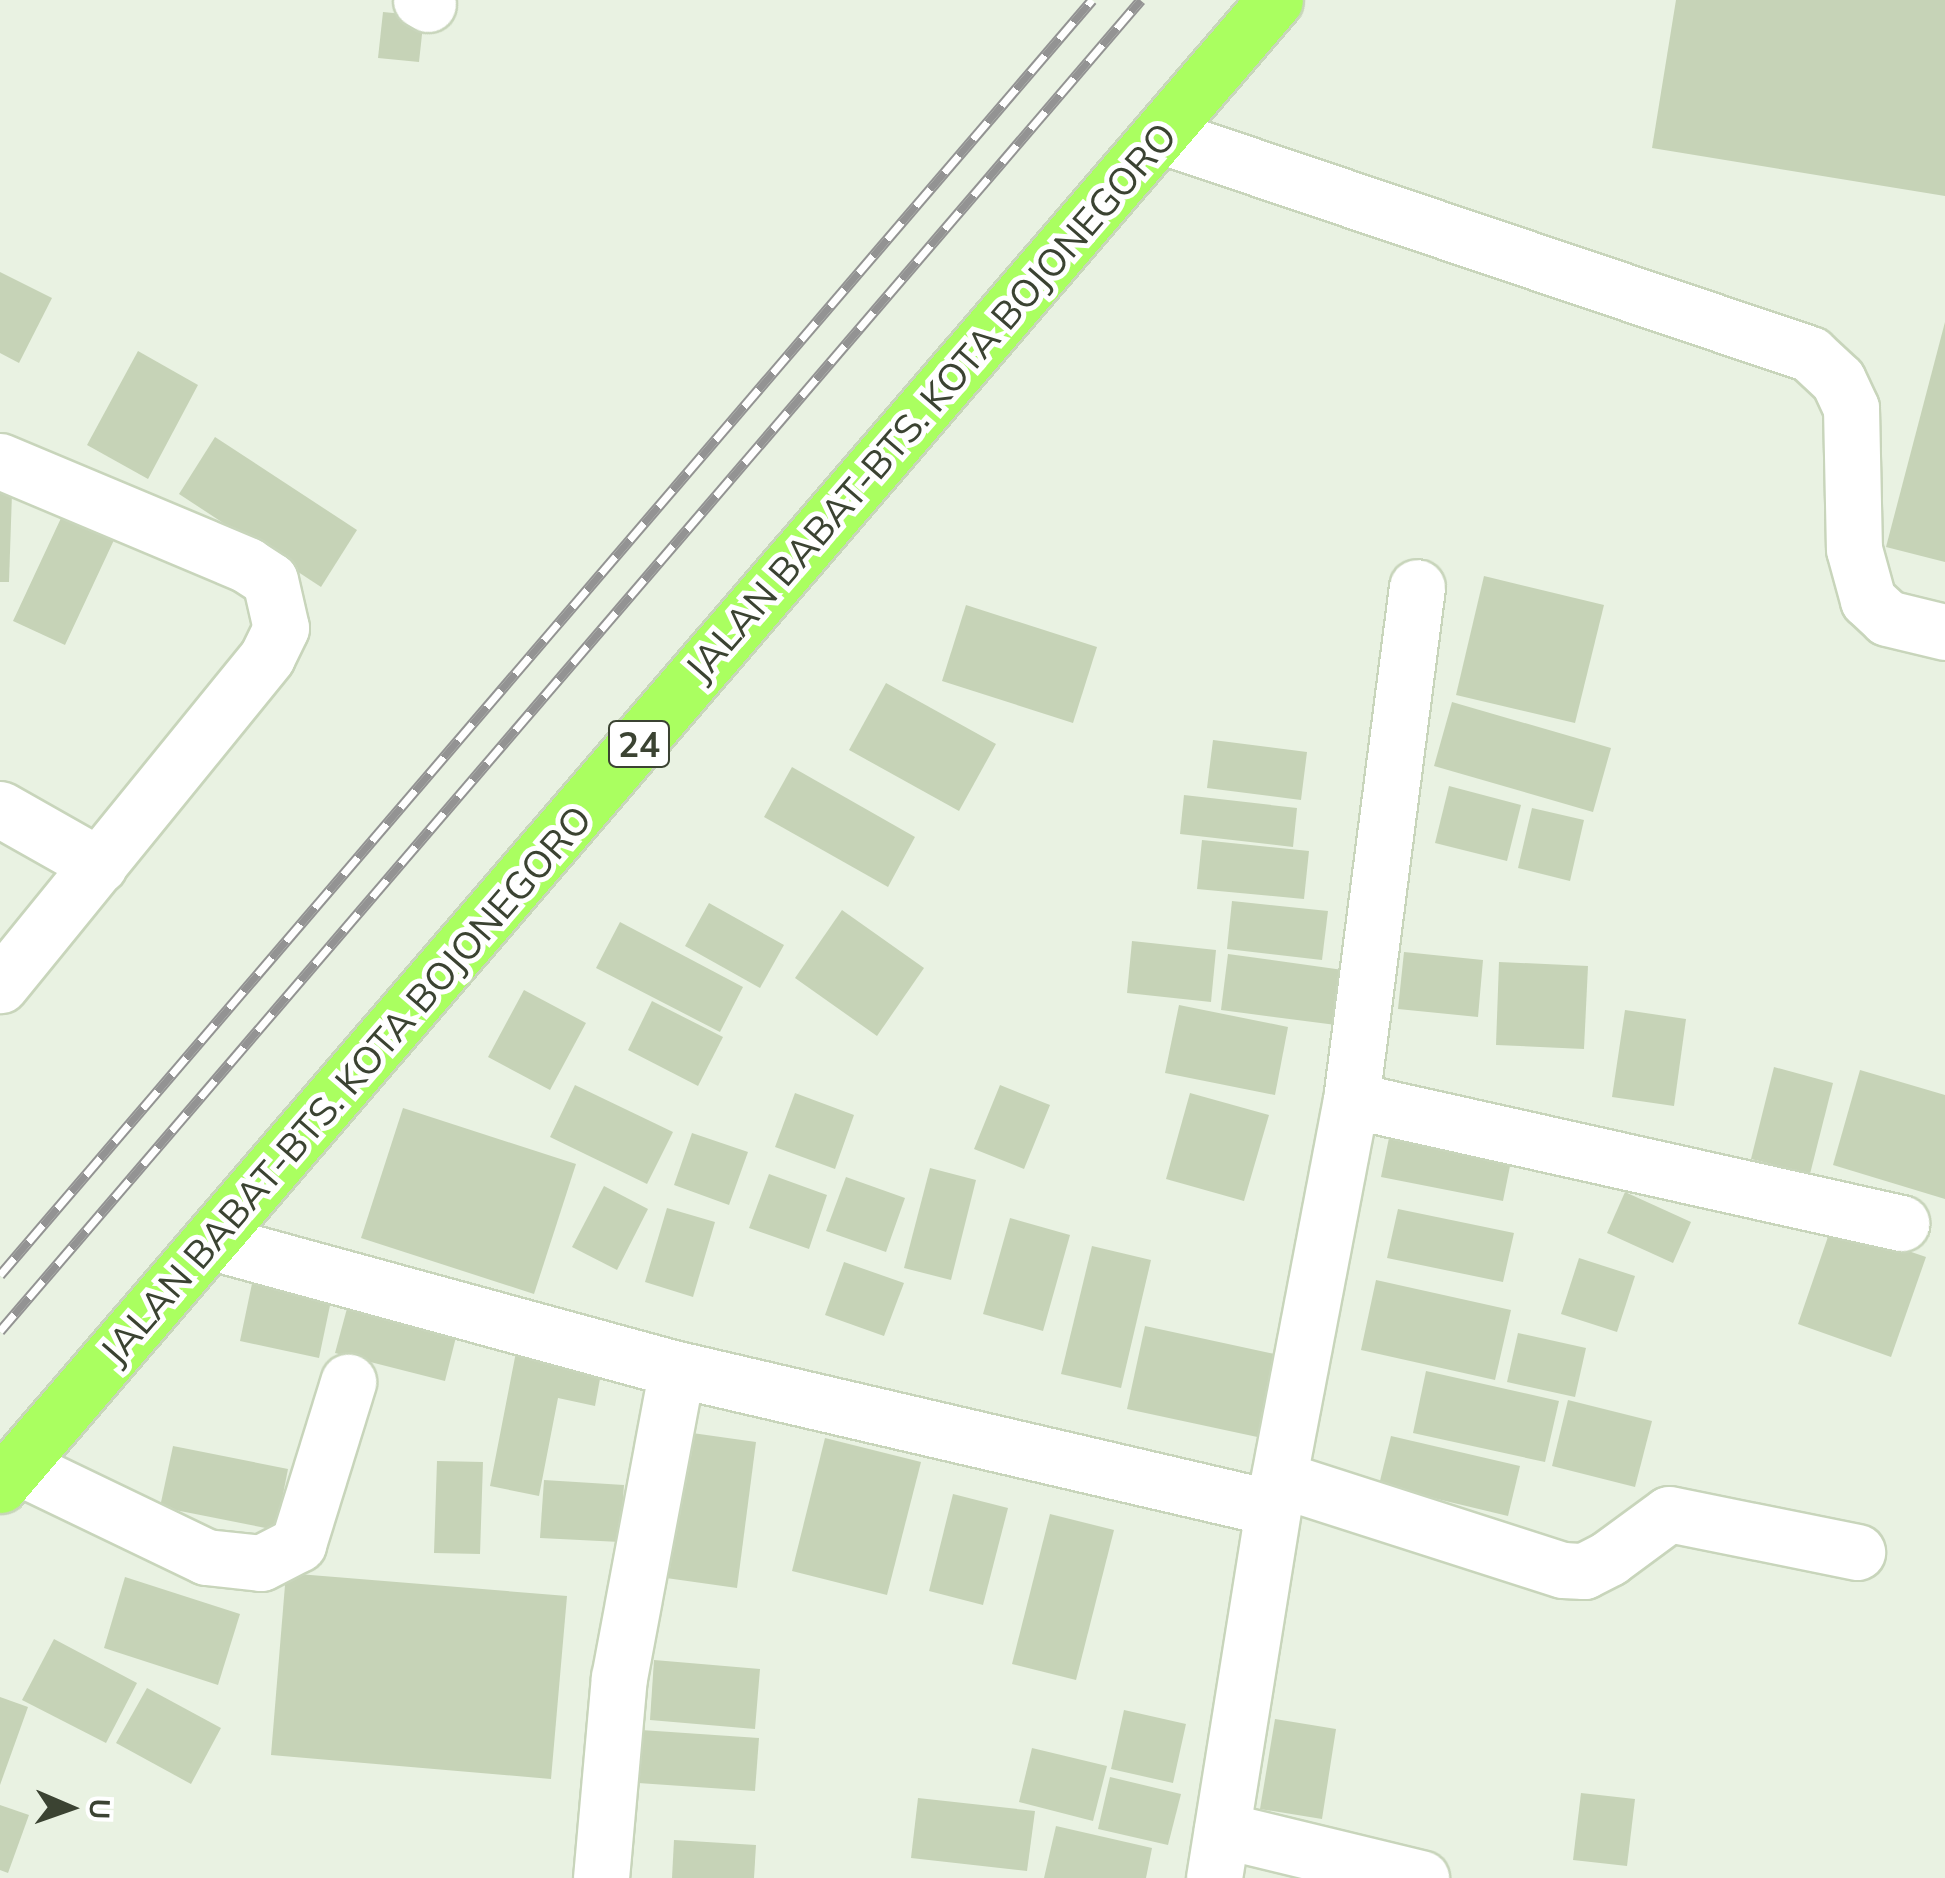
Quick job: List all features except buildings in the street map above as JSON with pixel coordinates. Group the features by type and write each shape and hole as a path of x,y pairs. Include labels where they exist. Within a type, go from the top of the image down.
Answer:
{"highway":[{"name":"JALAN BABAT-BTS. KOTA BOJONEGORO","path":"8,1476 1275,0"}],"street":[{"path":"1160,135 1810,354 1838,380 1850,408 1856,575 1868,600 1887,618 1945,632"},
{"path":"0,461 247,565 270,580 279,600 281,628 267,657 0,985"},
{"path":"1417,587 1351,1100 1276,1494 1218,1854 1421,1878"},
{"path":"0,809 99,864"},
{"path":"1351,1100 1902,1223"},
{"path":"212,1242 677,1369 1276,1494 1563,1570 1584,1570 1609,1558 1669,1514 1858,1552"},
{"path":"601,1878 618,1678 677,1369"},
{"path":"8,1476 206,1557 260,1563 298,1544 348,1382"}],"railway":[{"path":"0,1275 1092,0"},
{"path":"0,1331 1141,0"}]}
